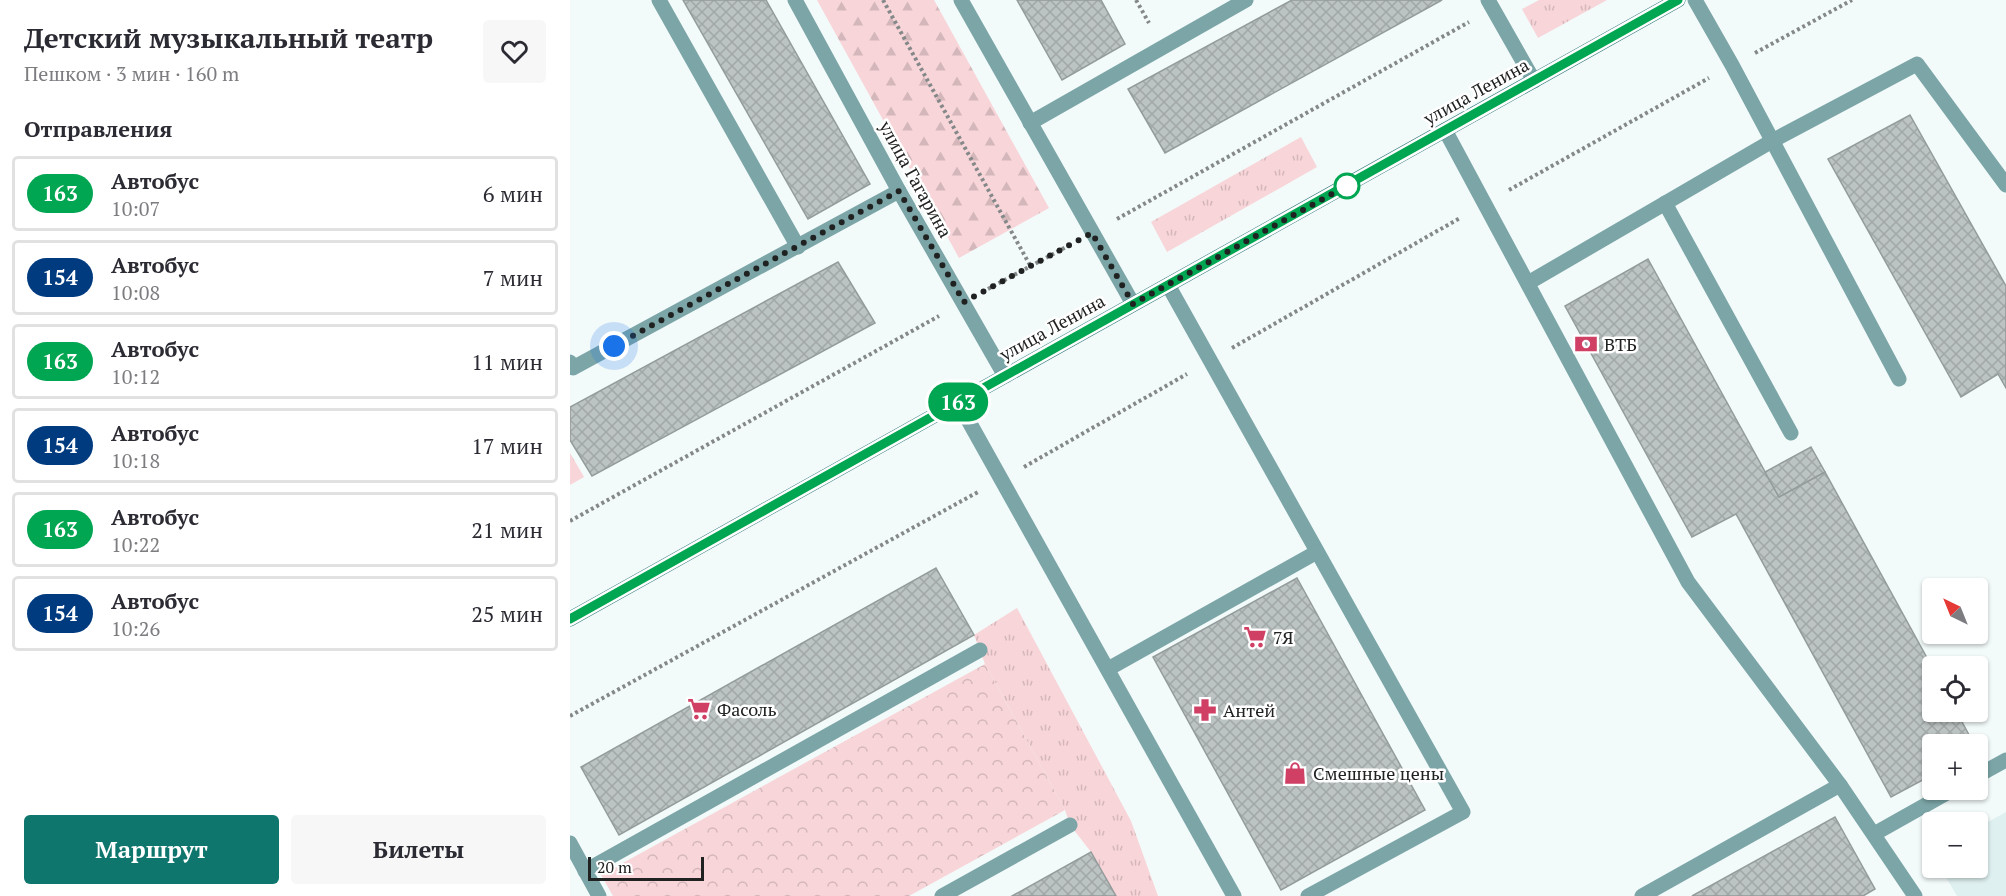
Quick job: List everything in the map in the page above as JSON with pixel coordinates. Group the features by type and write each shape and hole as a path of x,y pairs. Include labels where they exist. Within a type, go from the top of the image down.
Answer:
{"street":[{"path":"659,0 798,247"},
{"name":"улица Гагарина","path":"795,0 899,191 1005,376"},
{"path":"961,0 1133,304"},
{"path":"1030,123 1246,0"},
{"name":"улица Ленина","path":"570,619 1678,0"},
{"path":"1695,0 1899,379"},
{"path":"1491,4 1534,81"},
{"path":"1528,283 1772,141 1917,64 2006,185"},
{"path":"1445,130 1688,582 1840,785 1916,896"},
{"path":"570,362 573,368 899,191"},
{"path":"1665,203 1791,433"},
{"path":"1168,285 1463,812 1308,896"},
{"path":"958,402 1234,896"},
{"path":"1108,669 1317,552"},
{"path":"585,871 980,650"},
{"path":"1988,770 2006,760"},
{"path":"1642,896 1840,785"},
{"path":"1874,834 1934,800"},
{"path":"942,896 1070,825"},
{"path":"570,843 599,896"}],"path":[{"path":"883,0 1031,267"},
{"path":"570,521 1092,233 1491,4"}],"shaded area":[{"path":"2006,812 2006,896 1957,896 1946,878 1988,878 1988,822"}],"green space":[{"path":"817,0 934,0 1049,208 959,258"},
{"path":"1539,0 1607,0 1538,38 1522,9"},
{"path":"1301,137 1317,167 1167,252 1151,222"},
{"path":"570,453 584,477 570,485"},
{"path":"1017,608 1131,821 1158,896 1116,896 1091,852 1070,825 1065,810 985,664 974,635"},
{"path":"985,664 1065,810 909,896 613,896 601,875"}],"building":[{"path":"683,0 766,0 870,184 808,219"},
{"path":"1017,0 1101,0 1125,44 1062,80"},
{"path":"1292,0 1442,0 1165,153 1128,89"},
{"path":"1910,115 2006,286 2006,388 1998,374 1961,397 1828,159"},
{"path":"1648,259 1779,497 1825,472 1926,656 1922,656 1922,722 1962,722 1969,734 1922,734 1922,780 1891,797 1736,514 1692,537 1565,306"},
{"path":"838,262 875,323 592,476 570,440 570,407"},
{"path":"1811,447 1825,472 1779,497 1765,472"},
{"path":"936,568 974,635 619,835 581,767"},
{"path":"1297,578 1425,810 1281,890 1153,657"},
{"path":"1835,817 1875,889 1863,896 1692,896"},
{"path":"1091,852 1116,896 1012,896"}],"bus line":[{"name":"163","path":"570,619 1678,0"}],"place":[{"name":"ВТБ","path":"1586,344"},
{"name":"7Я","path":"1255,637"},
{"name":"Фасоль","path":"699,709"},
{"name":"Антей","path":"1205,710"},
{"name":"Смешные цены","path":"1295,773"}],"route":[{"path":"614,346 899,191 964,302 1092,233 1133,304 1347,186"}]}
